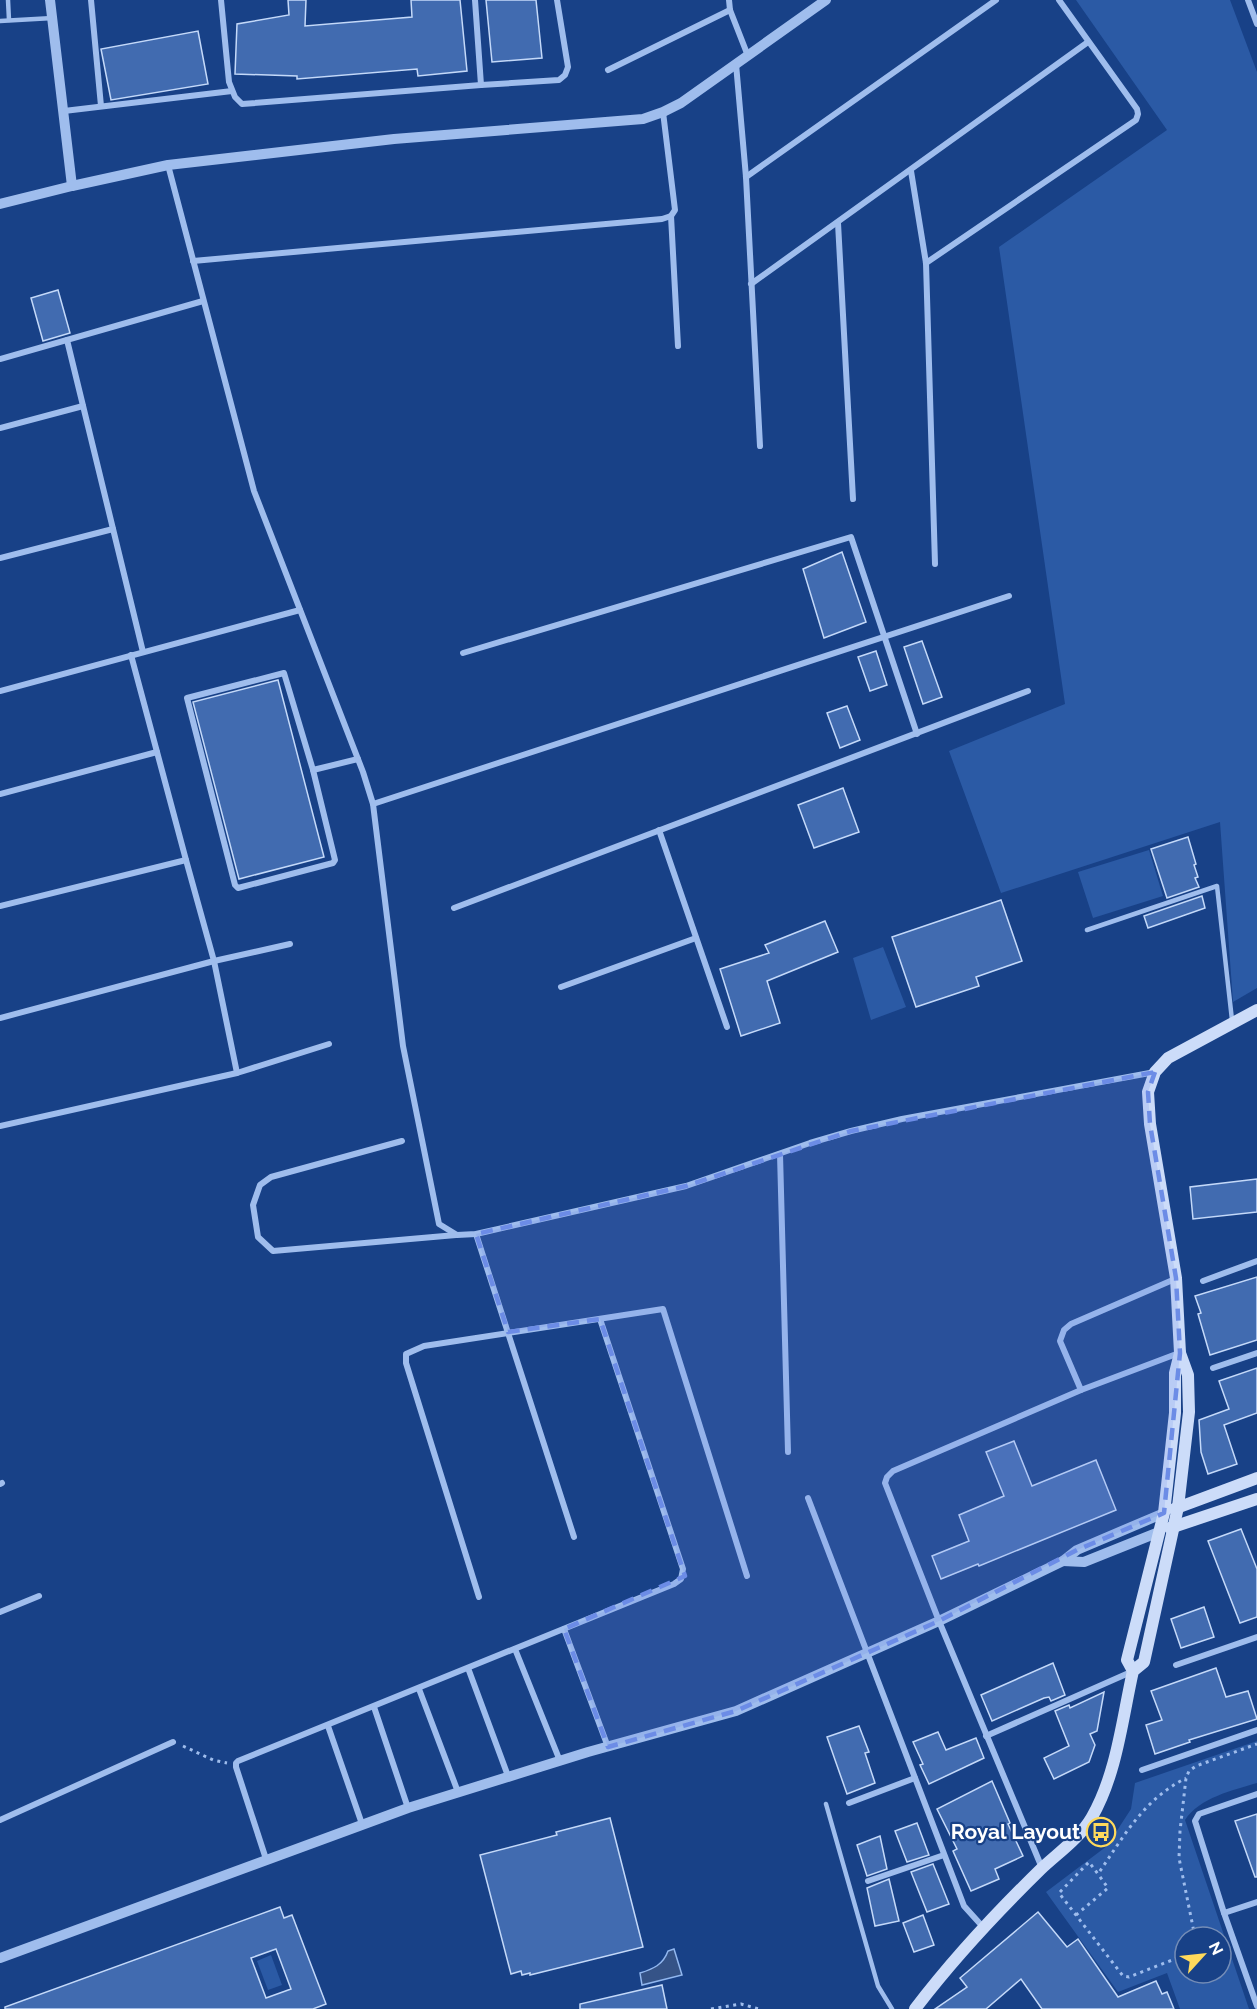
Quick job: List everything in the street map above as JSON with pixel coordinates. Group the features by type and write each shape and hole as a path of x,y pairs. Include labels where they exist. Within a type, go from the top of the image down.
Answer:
{"main road":[{"path":"915,2009 942,1973 983,1928 1042,1868 1067,1847 1092,1818 1110,1781 1133,1671 1144,1662 1175,1527 1189,1412 1188,1375 1180,1353 1176,1278 1150,1124 1148,1092 1155,1072 1168,1058 1257,1010"},
{"path":"1133,1671 1127,1660 1164,1513 1172,1446 1175,1372 1180,1353"},
{"path":"1164,1513 1257,1478"},
{"path":"1159,1532 1257,1499"}],"street":[{"path":"51,0 72,186"},
{"path":"91,0 101,106"},
{"path":"221,0 229,82 235,97 242,105 559,80 565,75 568,67 556,0"},
{"path":"475,0 481,86"},
{"path":"729,0 730,10 748,56"},
{"path":"0,204 168,165 394,139 643,119 681,103 826,0"},
{"path":"746,177 996,0"},
{"path":"926,263 1136,120 1137,109 1059,0"},
{"path":"1248,0 1257,24"},
{"path":"609,70 730,10"},
{"path":"751,284 1088,42"},
{"path":"736,64 746,177 760,446"},
{"path":"64,111 232,90"},
{"path":"663,112 675,210 671,216 678,346"},
{"path":"168,165 254,491 358,759 373,804 403,1046 439,1224 457,1235"},
{"path":"911,171 926,263 935,564"},
{"path":"193,261 662,219 671,216"},
{"path":"838,223 853,499"},
{"path":"0,359 204,301"},
{"path":"67,340 143,652"},
{"path":"0,428 83,406"},
{"path":"0,558 113,529"},
{"path":"463,654 851,537 917,734"},
{"path":"373,804 1009,596"},
{"path":"0,691 300,610"},
{"path":"131,655 214,961 237,1073"},
{"path":"284,673 313,770 334,862 238,888 235,885 187,698 284,673"},
{"path":"454,908 1028,691"},
{"path":"0,794 157,752"},
{"path":"313,770 358,759"},
{"path":"659,830 727,1027"},
{"path":"0,906 186,860"},
{"path":"561,987 696,938"},
{"path":"0,1018 214,961 290,944"},
{"path":"0,1126 237,1073 329,1044"},
{"path":"402,1141 271,1177 260,1185 253,1205 258,1237 273,1251 476,1234 686,1186 851,1131 902,1119 1155,1072"},
{"path":"780,1154 788,1452"},
{"path":"476,1234 574,1537"},
{"path":"1203,1281 1257,1262"},
{"path":"1081,1390 1060,1341 1064,1330 1071,1324 1176,1278"},
{"path":"479,1597 406,1363 406,1354 424,1346 663,1309 747,1576"},
{"path":"266,1859 236,1763 674,1584 681,1579 684,1574 600,1319"},
{"path":"1042,1868 939,1621 885,1483 887,1477 893,1472 1081,1390 1180,1353"},
{"path":"1213,1368 1257,1353"},
{"path":"808,1498 964,1906 983,1928"},
{"path":"0,1958 408,1808 508,1776 736,1712 939,1621 1063,1561 1077,1550 1164,1513"},
{"path":"1063,1561 1084,1562 1159,1532"},
{"path":"0,1612 39,1596"},
{"path":"564,1629 608,1747"},
{"path":"1176,1665 1257,1637"},
{"path":"515,1649 560,1761"},
{"path":"468,1668 508,1776"},
{"path":"986,1736 1133,1671"},
{"path":"419,1689 458,1792"},
{"path":"374,1707 408,1808"},
{"path":"328,1726 362,1824"},
{"path":"1142,1770 1257,1730"},
{"path":"0,1820 173,1742"},
{"path":"849,1803 915,1778"},
{"path":"1257,1794 1199,1814 1195,1821 1257,2006"},
{"path":"868,1881 944,1855"},
{"path":"1224,1913 1257,1902"}],"lane":[{"path":"8,0 9,20"},
{"path":"0,21 53,18"},
{"path":"1087,930 1216,886 1232,1023"},
{"path":"826,1804 878,1986 892,2009"}],"path":[{"path":"173,1742 213,1760 236,1763"},
{"path":"1193,1925 1179,1858 1186,1778 1189,1771 1196,1766 1257,1744"},
{"path":"1098,1874 1140,1812 1172,1785 1186,1778"},
{"path":"1076,1915 1108,1888 1089,1862 1059,1893 1123,1976 1129,1977 1173,1960"},
{"path":"711,2009 741,2004 759,2009"}],"highlighted area":[{"path":"1155,1072 1148,1092 1150,1124 1176,1278 1180,1353 1164,1513 1077,1550 939,1621 736,1711 608,1747 564,1629 685,1576 600,1319 508,1332 476,1234 686,1186 851,1131"}],"shaded area":[{"path":"1076,0 1230,0 1257,72 1257,988 1233,1002 1220,822 1001,893 949,751 1065,704 999,247 1167,130"},
{"path":"1149,850 1163,896 1093,918 1078,872"},
{"path":"883,947 906,1007 871,1020 853,958"},
{"path":"1257,1741 1257,1783 1208,1800 1191,1812 1185,1820 1221,1925 1173,1925 1173,1985 1233,1985 1233,1962 1249,2009 1180,2009 1167,1973 1118,1992 1046,1892 1107,1846 1131,1809 1135,1783"},
{"path":"674,1949 682,1975 642,1985 640,1973 657,1966 668,1951"},
{"path":"271,1955 282,1985 268,1990 257,1961"}],"building":[{"path":"288,0 306,0 305,26 412,17 411,0 460,0 467,71 418,76 417,69 297,79 297,76 235,74 237,24 289,15"},
{"path":"486,0 536,0 542,58 492,62"},
{"path":"198,31 208,84 111,100 101,49"},
{"path":"58,290 70,333 43,341 31,298"},
{"path":"842,552 866,622 824,638 803,569"},
{"path":"922,641 942,697 923,704 904,647"},
{"path":"876,651 887,685 870,691 858,657"},
{"path":"278,680 324,857 239,879 193,702"},
{"path":"847,706 860,740 840,748 827,713"},
{"path":"843,788 859,832 814,848 798,805"},
{"path":"1188,837 1196,864 1194,865 1198,877 1195,878 1199,887 1167,898 1151,849"},
{"path":"1202,896 1205,908 1148,928 1144,916"},
{"path":"1001,900 1022,961 976,977 979,986 916,1007 892,937"},
{"path":"825,921 838,952 767,981 780,1023 741,1036 720,969 769,953 765,945"},
{"path":"1257,1179 1257,1212 1193,1219 1190,1187"},
{"path":"1257,1277 1257,1340 1210,1355 1195,1296"},
{"path":"1257,1368 1257,1413 1224,1425 1237,1464 1208,1474 1201,1452 1199,1420 1229,1409 1219,1381"},
{"path":"1014,1441 1032,1486 1096,1460 1116,1510 979,1566 978,1564 941,1579 932,1556 969,1541 959,1515 1004,1496 986,1452"},
{"path":"1241,1529 1257,1569 1257,1617 1240,1623 1208,1541"},
{"path":"1204,1607 1214,1637 1181,1648 1171,1619"},
{"path":"1053,1663 1065,1695 1051,1701 1049,1697 1044,1698 992,1721 981,1695"},
{"path":"1216,1668 1226,1697 1248,1691 1257,1719 1189,1740 1190,1742 1155,1754 1146,1725 1162,1720 1151,1691"},
{"path":"1104,1692 1097,1731 1090,1734 1095,1745 1089,1762 1054,1779 1044,1758 1069,1746 1055,1711 1069,1705 1070,1708"},
{"path":"859,1726 869,1752 865,1753 875,1783 847,1794 827,1737"},
{"path":"938,1732 946,1750 976,1738 984,1758 929,1784 913,1742"},
{"path":"992,1781 1023,1856 995,1869 999,1879 971,1891 953,1851 957,1849 937,1809"},
{"path":"1257,1814 1257,1877 1255,1877 1235,1821"},
{"path":"610,1818 643,1947 530,1975 530,1973 522,1975 521,1971 511,1974 480,1855 557,1835 556,1832"},
{"path":"917,1823 929,1855 907,1862 895,1831"},
{"path":"880,1836 887,1869 867,1876 857,1845"},
{"path":"933,1864 949,1904 927,1912 911,1872"},
{"path":"889,1879 899,1921 875,1926 867,1888"},
{"path":"280,1907 284,1918 292,1915 326,2004 313,2009 5,2009 5,2007","holes":["276,1949 291,1989 266,1998 251,1958"]},
{"path":"1038,1912 1067,1947 1078,1939 1118,1997 1156,1981 1162,1994 1167,1992 1174,2009 1042,2009 1021,1979 986,2009 935,2009 967,1987 960,1978"},
{"path":"923,1915 934,1945 914,1952 903,1923"},
{"path":"662,1985 667,2009 580,2009 580,2004"}],"place":[{"name":"Royal Layout","path":"1101,1832"}]}
